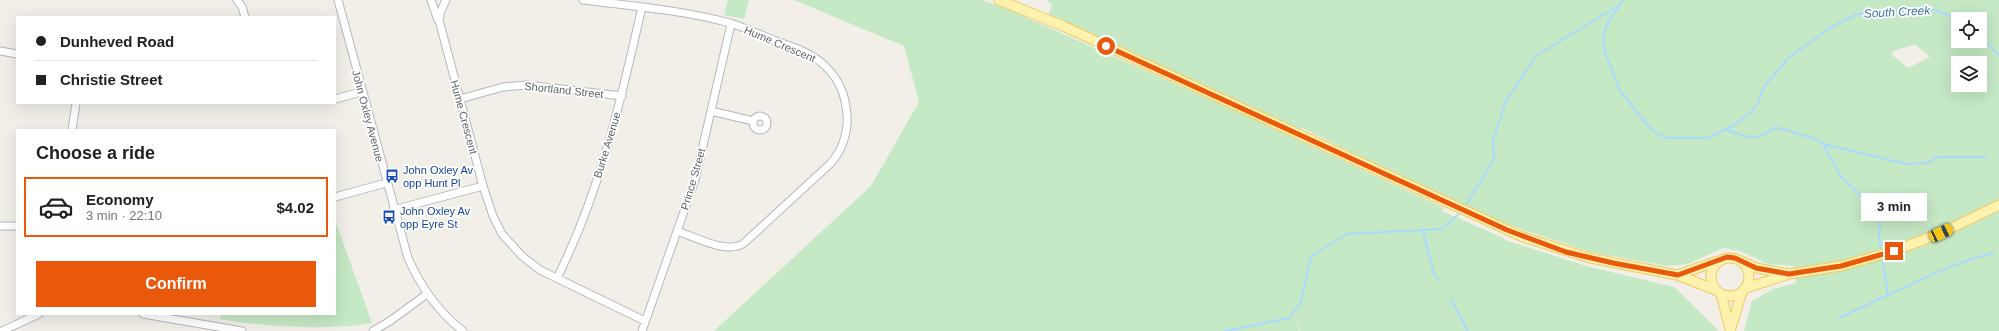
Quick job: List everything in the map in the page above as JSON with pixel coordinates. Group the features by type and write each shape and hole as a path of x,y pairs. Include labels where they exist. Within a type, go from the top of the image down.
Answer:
{"main road":[{"path":"999,0 1063,26 1523,237 1566,252 1613,263 1678,275 1718,292 1732,296 1744,290 1789,274 1824,269 1856,262 1905,247 1999,205"},
{"path":"1678,275 1731,257 1739,259 1756,268 1789,274"},
{"path":"1730,330 1744,290 1749,281 1749,272 1739,259"},
{"path":"1719,260 1713,266 1710,274 1711,283 1718,292 1730,330"}],"street":[{"path":"237,0 242,7 245,16"},
{"name":"John Oxley Avenue","path":"338,0 393,210 408,258 427,294 441,311 463,331"},
{"name":"Hume Crescent","path":"431,0 439,20 483,186 493,216 508,241 533,265 645,321"},
{"path":"439,20 446,0"},
{"name":"Hume Crescent","path":"583,0 672,10 731,24 805,52 825,65 839,83 844,98 848,120 845,136 839,150 830,164 740,247 725,247 677,231"},
{"name":"Burke Avenue","path":"557,278 575,243 610,142 642,7"},
{"name":"Prince Street","path":"642,331 695,180 731,24"},
{"path":"0,51 16,54"},
{"name":"Shortland Street","path":"460,99 503,87 527,85 622,96"},
{"path":"336,99 362,92"},
{"path":"72,129 76,104"},
{"path":"711,111 753,121"},
{"path":"336,197 386,183"},
{"path":"393,210 483,186"},
{"path":"0,226 16,226"},
{"path":"373,331 427,294"},
{"path":"2,331 37,315"},
{"path":"148,315 229,330 242,331"}],"green space":[{"path":"728,0 749,0 744,19 724,15"},
{"path":"794,0 981,0 1003,7 1244,115 1444,208 1442,211 1505,240 1586,266 1674,287 1719,331 1300,331 1296,317 1299,331 714,331 871,186 919,102 904,46"},
{"path":"1046,0 1999,0 1999,331 1744,331 1752,301 1773,289 1796,283 1794,266 1768,264 1740,251 1723,248 1688,264 1666,266 1591,252 1518,228 1450,200 1302,128 1300,129 1049,14 1052,4","holes":["1916,45 1930,57 1908,68 1891,54 1894,51"]},
{"path":"336,223 372,323 336,327 297,327 220,319 221,315 336,315"}],"waterway":[{"name":"South Creek","path":"1623,0 1607,24 1603,37 1605,52 1620,91 1651,129 1659,135 1668,138 1708,138 1733,126 1750,113 1758,103 1764,87 1787,59 1830,28 1857,14 1917,9 1935,10 1951,16"},
{"path":"1465,207 1494,159 1493,140 1506,101 1536,56 1621,4"},
{"name":"South Creek","path":"1987,43 1999,55"},
{"path":"1727,130 1747,137 1758,137 1776,127 1819,140 1823,144 1840,175 1877,212 1880,224 1879,238 1881,250"},
{"path":"1824,144 1906,164 1927,163 1938,157 1987,157"},
{"path":"1225,331 1289,318 1301,302 1311,256 1347,234 1442,229 1461,212"},
{"path":"1423,231 1434,274 1438,280"},
{"path":"1888,295 1953,266 1980,256 1994,253"},
{"path":"1839,318 1888,295 1883,262"},
{"path":"1451,299 1468,331"}],"place":[{"name":"John Oxley Av opp Hunt Pl","path":"392,176"},
{"name":"John Oxley Av opp Eyre St","path":"389,217"}],"route":[{"path":"1106,46 1507,230 1566,252 1613,263 1678,275 1710,265 1727,257 1739,259 1756,268 1789,274 1841,266 1894,251"}]}
